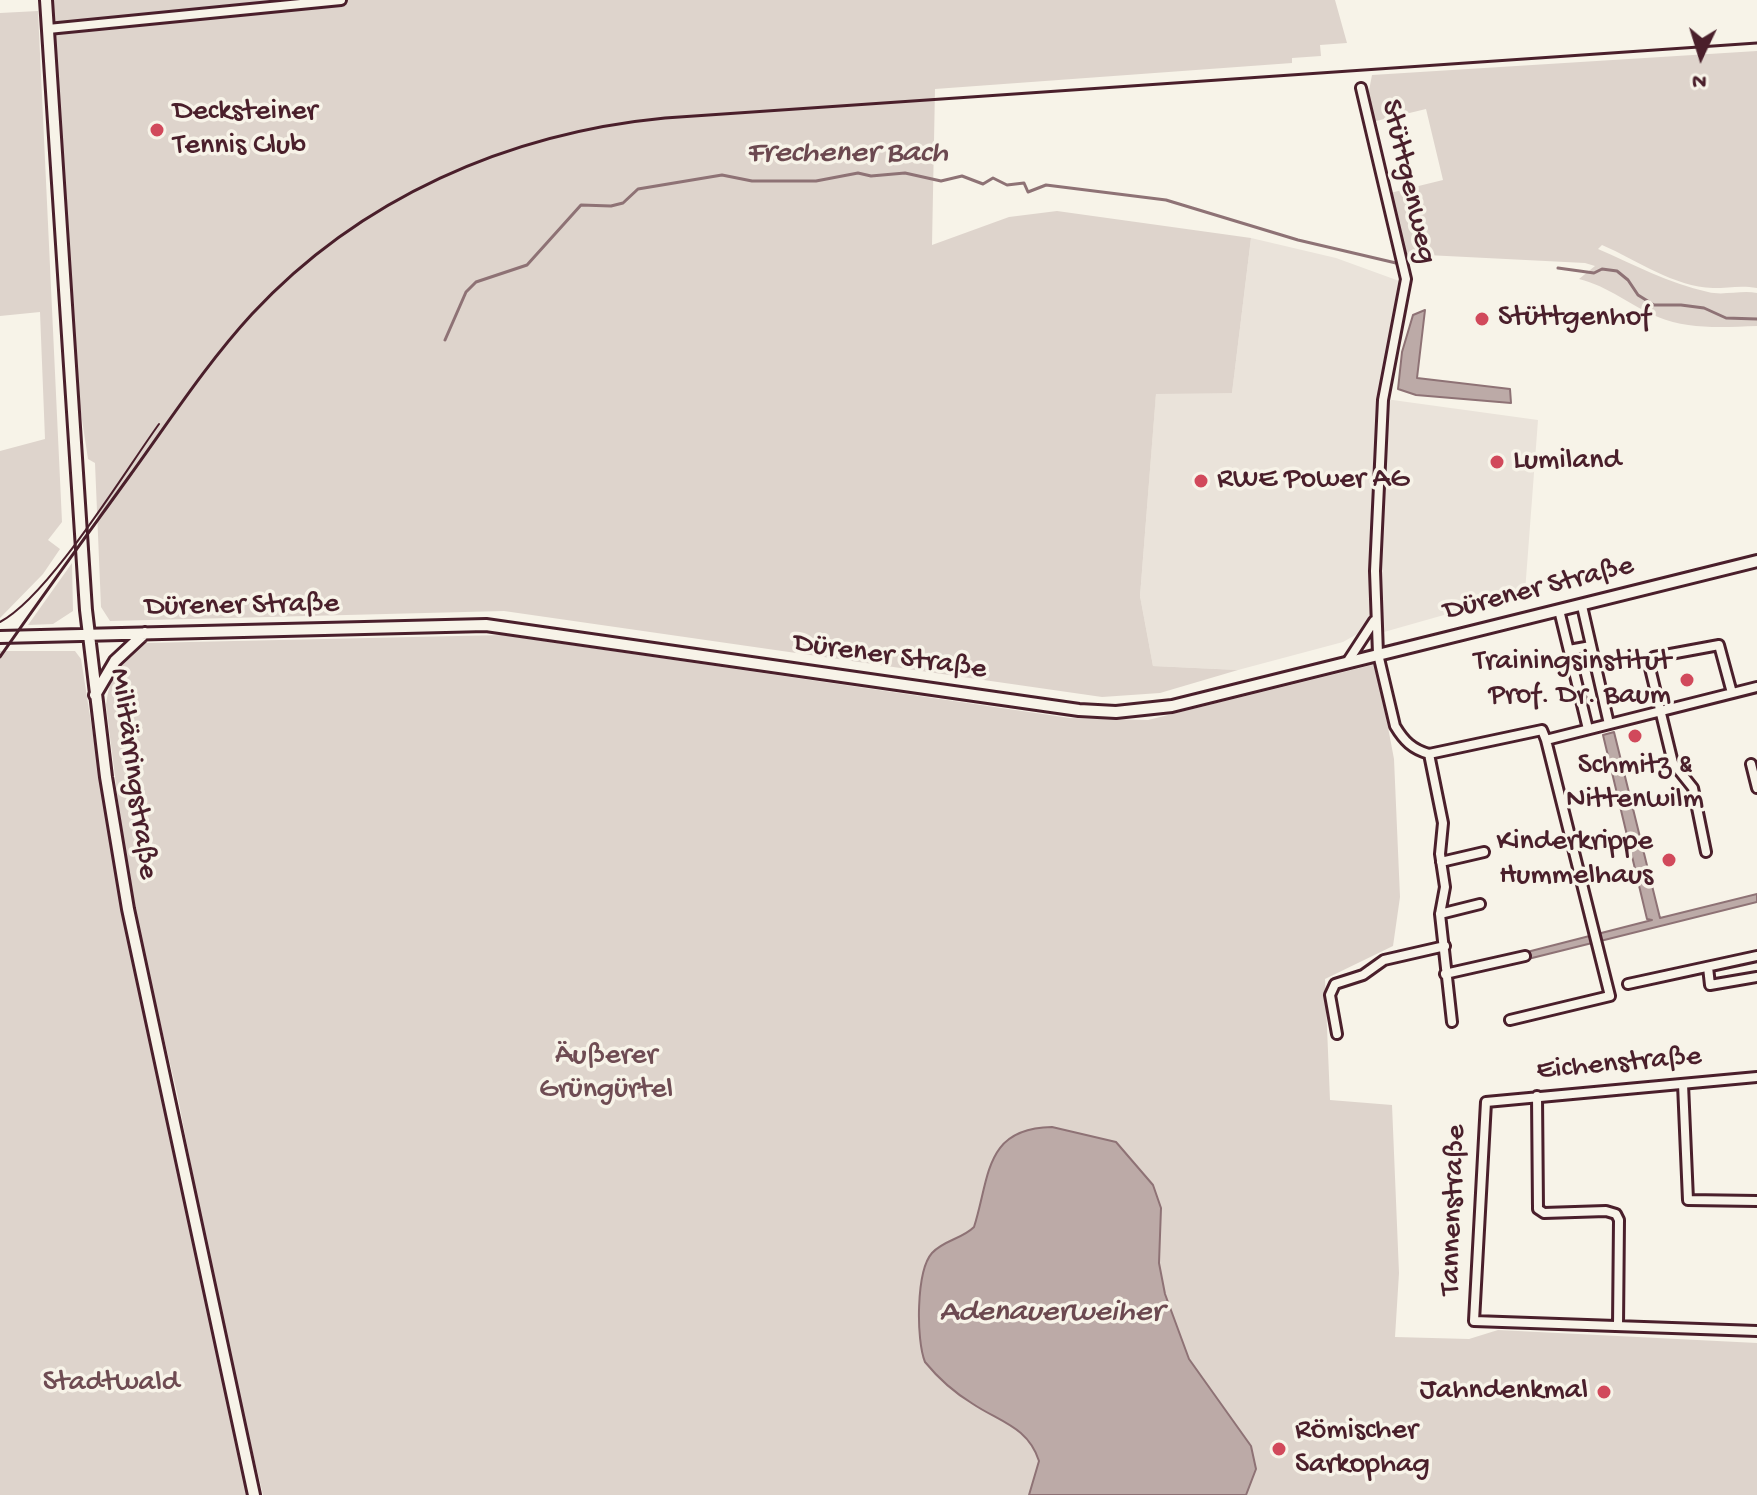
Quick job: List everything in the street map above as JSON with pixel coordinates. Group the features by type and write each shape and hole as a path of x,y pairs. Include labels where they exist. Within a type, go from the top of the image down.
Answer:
{"main road":[{"name":"Militärringstraße","path":"46,0 88,634 95,695 125,894 254,1495"},
{"name":"Dürener Straße","path":"0,637 486,625 1079,710 1116,712 1172,706 1757,561"},
{"path":"95,695 115,661 145,633"}],"street":[{"path":"48,29 341,0"},
{"name":"Stüttgenweg","path":"1361,88 1404,262 1405,298 1383,400 1374,621 1378,654 1395,726 1404,740 1429,754"},
{"path":"1582,606 1609,724"},
{"path":"1559,610 1588,729"},
{"path":"1348,661 1374,621"},
{"path":"1706,852 1693,788 1675,770 1648,669 1654,657 1719,645 1732,693"},
{"path":"1569,650 1591,646"},
{"path":"1546,740 1757,687"},
{"path":"1452,1022 1440,914 1445,887 1441,862 1443,823 1429,754 1542,730 1610,996 1510,1020"},
{"path":"1751,764 1757,788"},
{"path":"1441,862 1484,852"},
{"path":"1440,914 1480,904"},
{"path":"1337,1034 1330,995 1335,984 1363,975 1384,960 1445,946"},
{"path":"1445,974 1525,956"},
{"path":"1628,984 1757,956"},
{"path":"1708,967 1710,985 1757,977"},
{"name":"Eichenstraße","path":"1486,1102 1757,1077"},
{"path":"1683,1084 1688,1200 1757,1201"},
{"path":"1537,1096 1538,1209 1544,1213 1606,1211 1616,1214 1619,1220 1618,1326 1757,1331"},
{"name":"Tannenstraße","path":"1486,1102 1474,1321 1618,1326"}],"shaded area":[{"path":"1251,238 1336,258 1402,282 1401,299 1378,398 1538,420 1525,592 1384,632 1359,633 1343,642 1238,670 1153,666 1140,596 1156,393 1232,393"}],"green space":[{"path":"53,0 1335,0 1347,43 1320,45 1321,56 1292,58 1292,63 935,89 932,245 1009,217 1057,211 1251,238 1232,393 1156,394 1140,596 1153,666 1238,670 1160,693 1102,697 504,611 110,621 101,607 95,463 88,459 77,387"},
{"path":"38,11 62,522 48,540 60,549 43,574 0,618 0,451 45,439 40,312 0,316 0,13"},
{"path":"1757,51 1757,288 1713,288 1684,283 1602,245 1598,249 1693,288 1714,293 1757,293 1757,326 1694,326 1658,317 1600,286 1579,279 1595,266 1585,263 1407,254 1390,193 1443,180 1426,109 1372,122 1367,101 1372,75"},
{"path":"72,563 73,611 53,624 28,625"},
{"name":"Äußerer Grüngürtel","path":"503,635 1070,718 1148,720 1376,664 1394,759 1400,897 1393,946 1325,979 1330,1100 1392,1105 1399,1273 1395,1337 1469,1339 1498,1330 1757,1343 1757,1495 263,1495 220,1315 177,1093 125,856 106,705 110,685 121,660 145,643"},
{"name":"Stadtwald","path":"0,651 75,651 81,659 121,911 251,1495 0,1495"}],"water":[{"path":"1425,310 1417,378 1510,389 1511,403 1416,395 1398,389 1402,352 1413,315"},
{"path":"1614,732 1660,918 1757,894 1757,902 1528,959 1527,952 1652,920 1647,919 1603,735"},
{"name":"Adenauerweiher","path":"1052,1127 1116,1142 1153,1185 1161,1208 1159,1263 1165,1294 1189,1359 1251,1446 1256,1469 1246,1495 1029,1495 1039,1461 1028,1440 1012,1426 960,1395 925,1362 920,1338 919,1306 927,1262 937,1249 974,1227 988,1174 1002,1146 1013,1136"}],"waterway":[{"name":"Frechener Bach","path":"445,340 466,292 476,282 527,265 581,205 611,206 623,203 638,189 722,175 752,181 816,181 858,173 871,176 905,173 941,181 962,176 983,184 993,178 1007,185 1024,183 1028,192 1046,185 1166,200 1298,240 1396,263"},
{"name":"Frechener Bach","path":"1558,268 1594,273 1602,269 1617,271 1638,295 1654,305 1704,308 1726,318 1757,319"}],"tram line":[{"path":"0,622 19,608 62,561 159,424"}],"railway":[{"path":"0,657 189,392 252,314 294,273 340,237 389,205 440,178 494,156 607,126 665,118 1757,43"}],"place":[{"name":"Decksteiner Tennis Club","path":"157,130"},
{"name":"Stüttgenhof","path":"1482,319"},
{"name":"Lumiland","path":"1497,462"},
{"name":"RWE Power AG","path":"1201,481"},
{"name":"Trainingsinstitut Prof. Dr. Baum","path":"1687,680"},
{"name":"Schmitz & Nittenwilm","path":"1635,736"},
{"name":"Kinderkrippe Hummelhaus","path":"1669,860"},
{"name":"Jahndenkmal","path":"1604,1392"},
{"name":"Römischer Sarkophag","path":"1279,1449"}]}
